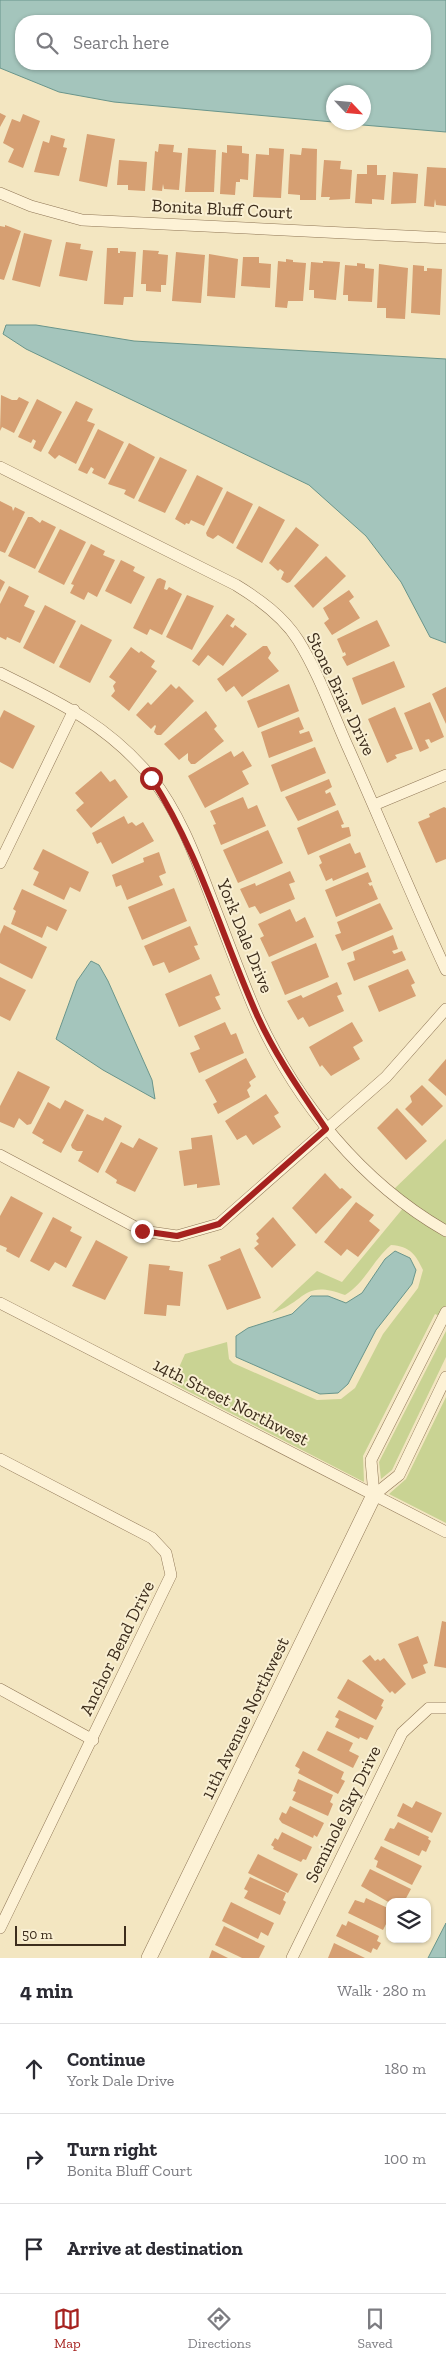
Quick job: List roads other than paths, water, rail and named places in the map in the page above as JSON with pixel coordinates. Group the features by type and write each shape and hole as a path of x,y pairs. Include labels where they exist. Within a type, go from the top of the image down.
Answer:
{"street":[{"name":"Bonita Bluff Court","path":"0,193 32,206 82,220 446,238"},
{"name":"Stone Briar Drive","path":"0,467 236,585 266,604 297,638 374,805 409,892 446,970"},
{"name":"York Dale Drive","path":"0,673 74,710 117,741 151,778 174,813 196,861 257,1015 283,1065 326,1129 365,1170 422,1217 446,1231"},
{"path":"0,863 74,710"},
{"path":"374,805 446,775"},
{"path":"0,1155 142,1231 177,1236 219,1224 386,1078 446,1009"},
{"name":"14th Street Northwest","path":"0,1303 446,1532"},
{"path":"374,1495 371,1460 446,1312"},
{"name":"11th Avenue Northwest","path":"149,1958 374,1495 399,1475 446,1378"},
{"name":"Anchor Bend Drive","path":"0,1459 152,1538 166,1554 171,1575 164,1594 0,1928"},
{"path":"0,1689 92,1740"},
{"name":"Seminole Sky Drive","path":"292,1958 402,1734 428,1708 446,1708"}],"water":[{"path":"0,0 446,0 446,132 371,126 371,85 326,85 326,121 114,102 59,92 0,68"},
{"path":"6,325 36,325 134,341 446,359 446,643 430,637 401,582 366,536 309,485 26,349 3,334"},
{"path":"91,961 99,965 108,981 152,1080 155,1099 103,1070 56,1039 77,981"},
{"path":"395,1251 410,1258 416,1270 412,1284 376,1330 348,1384 338,1393 320,1394 236,1357 236,1336 248,1328 292,1314 311,1296 328,1296 346,1303 362,1293 385,1259"},
{"path":"446,1923 446,1958 428,1958"}]}
